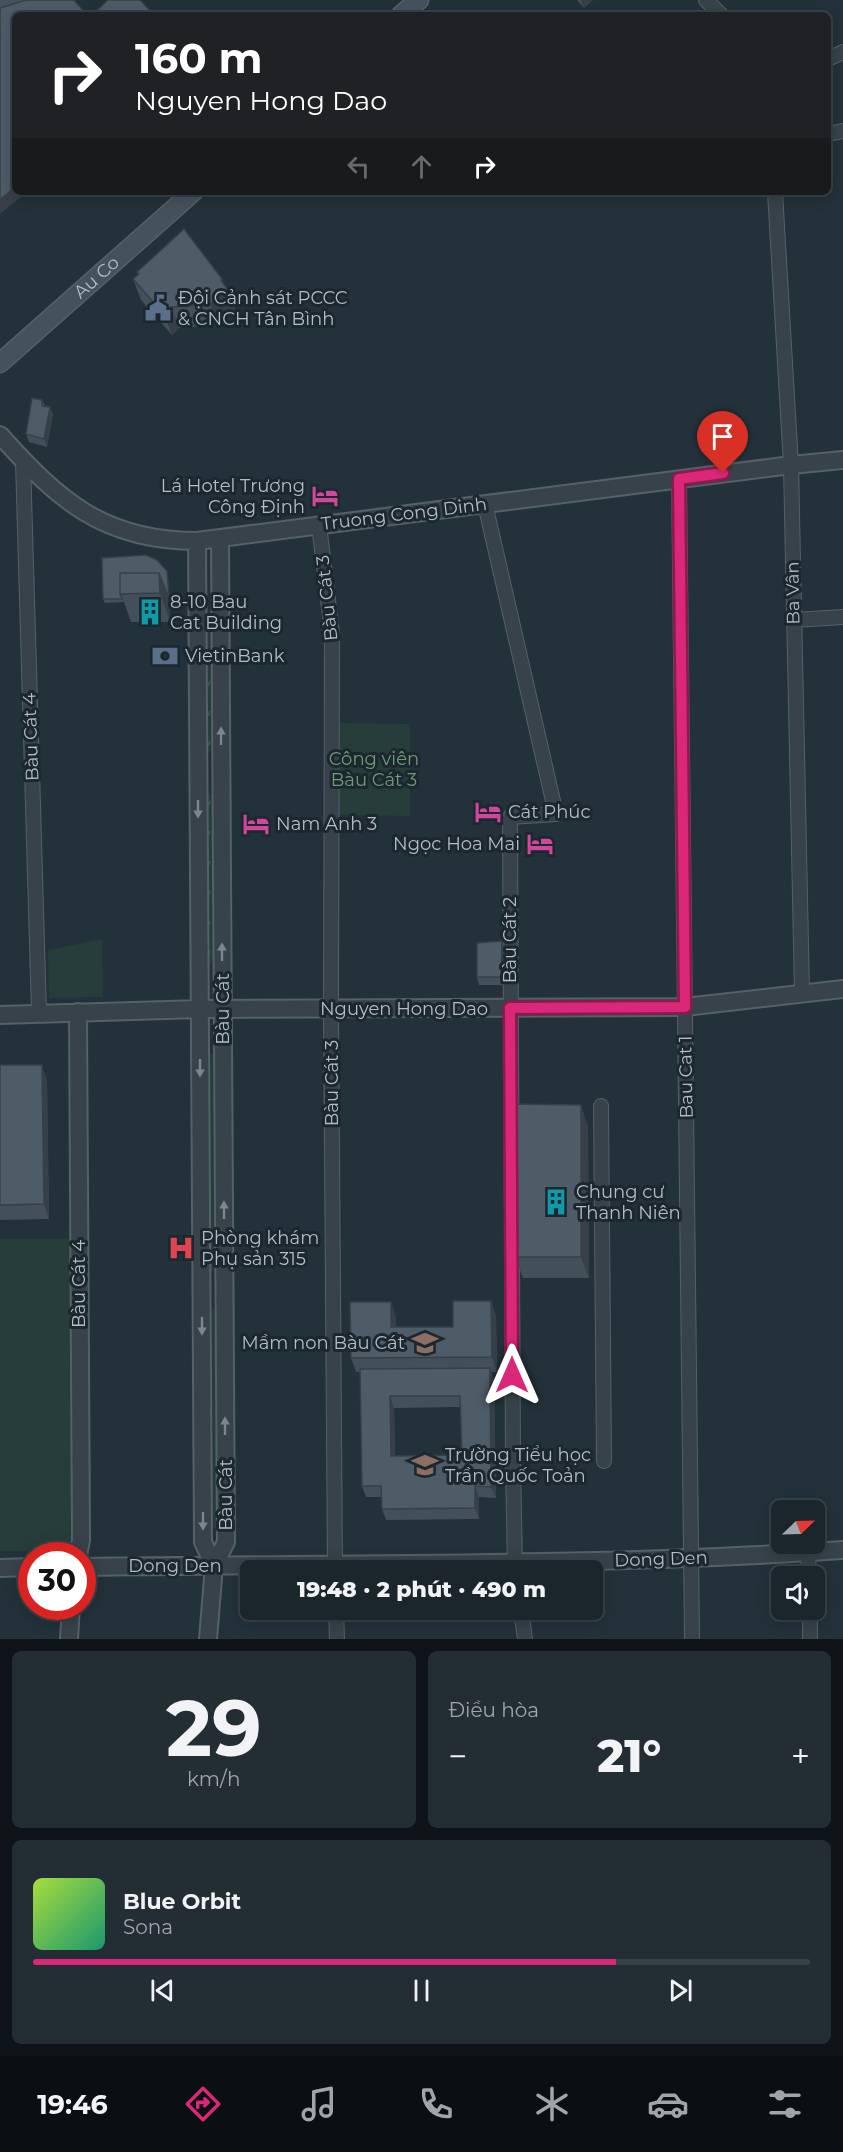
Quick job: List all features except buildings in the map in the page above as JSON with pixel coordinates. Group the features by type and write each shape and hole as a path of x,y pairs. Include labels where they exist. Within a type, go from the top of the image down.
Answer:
{"main road":[{"path":"0,4 16,0"},
{"path":"405,12 419,0"},
{"name":"Au Co","path":"0,363 190,195"}],"street":[{"path":"706,0 718,12"},
{"name":"Ba Vân","path":"775,195 790,465 802,993"},
{"name":"Truong Cong Dinh","path":"0,435 23,461 66,500 99,522 137,536 173,541 197,541 843,460"},
{"name":"Bàu Cát 4","path":"23,461 39,1013"},
{"name":"Bau Cat 1","path":"679,479 692,1639"},
{"name":"Bàu Cát 2","path":"485,504 556,814 510,817 515,1560"},
{"name":"Bàu Cát 3","path":"319,525 332,633 331,1010 335,1560"},
{"name":"Bàu Cát","path":"214,1566 226,1542 220,538"},
{"name":"Bàu Cát","path":"197,541 203,1542 214,1566"},
{"path":"794,620 843,617"},
{"path":"198,776 222,776"},
{"name":"Nguyen Hong Dao","path":"0,1015 200,1009 685,1007 843,989"},
{"name":"Bàu Cát 4","path":"78,1012 81,1542"},
{"path":"601,1106 604,1461"},
{"path":"202,1292 225,1292"},
{"name":"Dong Den","path":"825,1551 843,1550"},
{"name":"Dong Den","path":"603,1563 775,1554"},
{"path":"208,1639 214,1566"},
{"name":"Dong Den","path":"96,1567 240,1566"},
{"path":"0,1568 18,1567"},
{"path":"69,1639 70,1620"},
{"path":"336,1620 337,1639"},
{"path":"522,1620 525,1639"},
{"path":"810,1620 810,1639"}],"green space":[{"path":"207,627 211,630 212,748 209,752 206,751 205,629"},
{"name":"Công viên Bàu Cát 3","path":"338,723 410,724 410,816 337,815"},
{"path":"209,793 212,796 213,961 207,964 206,794"},
{"path":"102,939 103,997 49,998 48,950"},
{"path":"208,1054 214,1056 215,1270 213,1272 209,1270"},
{"path":"0,1239 71,1239 74,1542 18,1542 18,1551 0,1551"},
{"path":"214,1308 216,1311 218,1526 214,1528 212,1525 210,1311"}],"place":[{"name":"Đội Cảnh sát PCCC & CNCH Tân Bình","path":"158,308"},
{"name":"Lá Hotel Trương Công Định","path":"325,496"},
{"name":"8-10 Bau Cat Building","path":"150,612"},
{"name":"VietinBank","path":"165,656"},
{"name":"Cát Phúc","path":"488,812"},
{"name":"Nam Anh 3","path":"256,824"},
{"name":"Ngọc Hoa Mai","path":"540,844"},
{"name":"Chung cư Thanh Niên","path":"556,1202"},
{"name":"Phòng khám Phụ sản 315","path":"181,1248"},
{"name":"Mầm non Bàu Cát","path":"425,1343"},
{"name":"Trường Tiểu học Trần Quốc Toản","path":"425,1465"}],"route":[{"path":"512,1375 510,1008 685,1007 679,479 723,473"}]}
